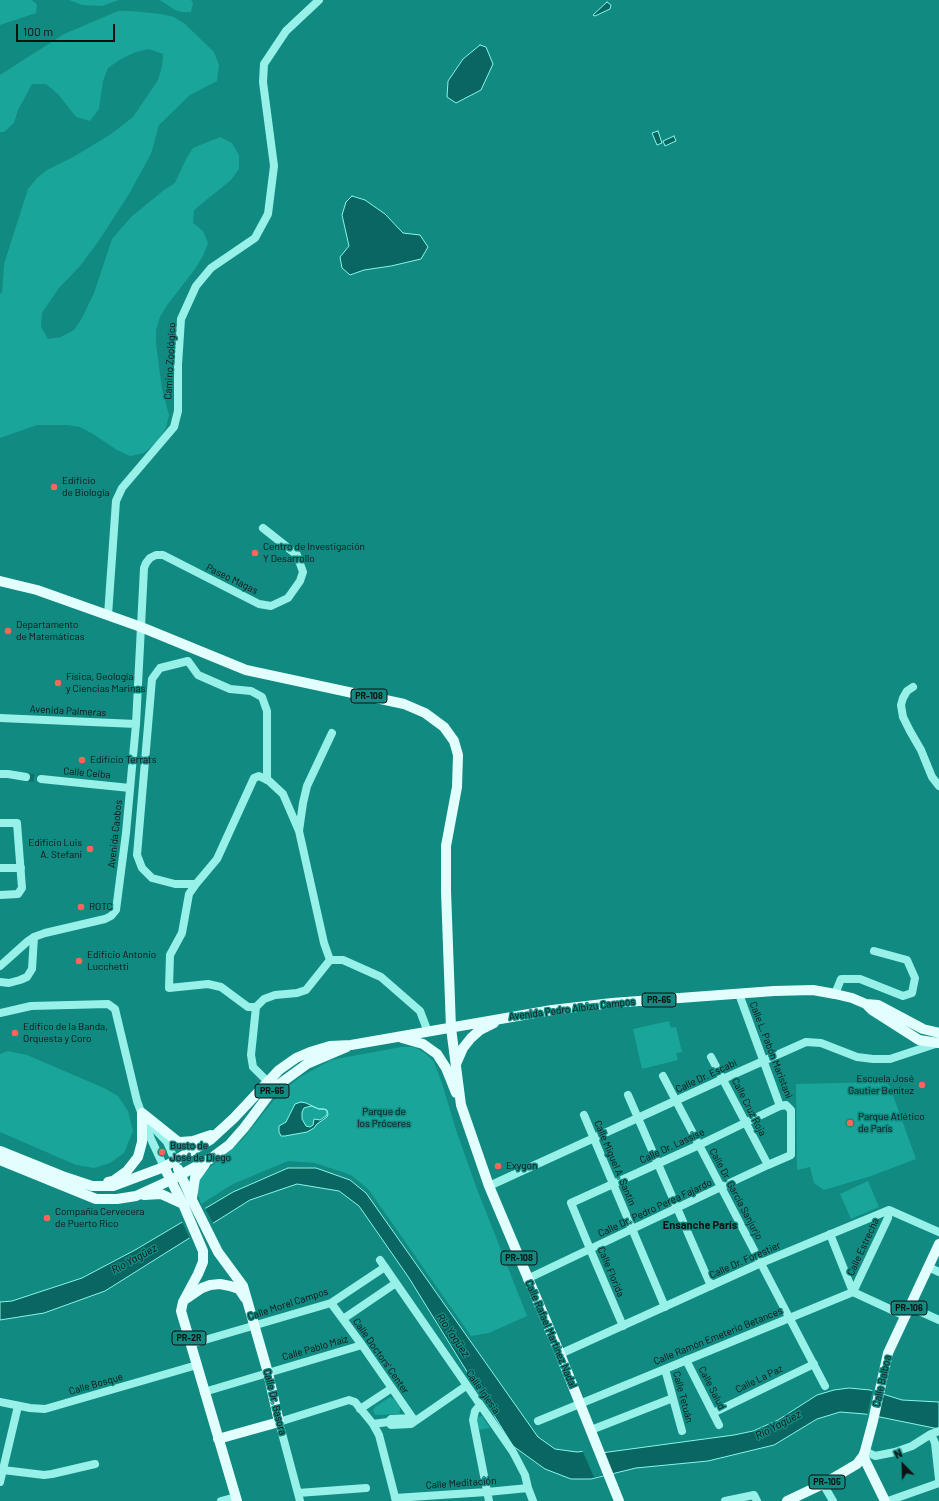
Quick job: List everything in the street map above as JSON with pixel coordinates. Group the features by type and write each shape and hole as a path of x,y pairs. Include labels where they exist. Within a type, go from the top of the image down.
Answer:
{"main road":[{"name":"PR-108","path":"0,581 37,590 108,615 246,670 404,704 425,712 444,727 454,741 458,755 457,787 446,846 446,891 452,1028"},
{"name":"Avenida Pedro Albizu Campos","path":"136,1196 176,1178 210,1159 229,1145 244,1128 279,1070 296,1058 330,1046 351,1045 502,1018 612,1003 774,990 813,990 852,998 866,1004 872,1010 919,1040 939,1041"},
{"path":"456,1064 463,1048 471,1038 480,1030 502,1018"},
{"name":"Calle Rafael Martínez Nadal","path":"452,1028 461,1105 489,1186 527,1279 560,1354 619,1501"},
{"path":"400,1037 423,1044 437,1054 446,1068 461,1105"},
{"name":"Avenida Pedro Albizu Campos","path":"92,1186 113,1186 164,1167 175,1161 222,1131 271,1085"},
{"path":"142,1113 177,1141 181,1142 193,1141 222,1131"},
{"path":"0,1151 92,1186 114,1181 127,1171 138,1156 142,1142 142,1113"},
{"path":"188,1202 195,1178 201,1167 210,1159"},
{"path":"0,1160 96,1200 161,1194 188,1202"},
{"path":"175,1161 176,1178"},
{"path":"164,1167 176,1178 188,1202 198,1239 203,1251 203,1262 183,1302"},
{"name":"Calle Dr. Basora","path":"188,1202 208,1233 218,1252 243,1286 268,1373 279,1422"},
{"name":"Calle Balboa","path":"864,1453 873,1421 888,1353 939,1244"},
{"path":"183,1302 202,1288 220,1284 238,1289 248,1303"},
{"name":"PR-2R","path":"183,1302 181,1311 236,1499"},
{"path":"218,1439 279,1422"},
{"path":"864,1453 885,1501"},
{"name":"PR-105","path":"787,1501 823,1484 857,1464 864,1453"}],"street":[{"name":"Camino Zoológico","path":"108,615 116,501 122,488 174,427 178,411 178,365 181,319 196,286 211,268 255,238 268,214 274,166 263,82 264,64 286,30 319,0"},
{"name":"Paseo Magas","path":"141,627 144,568 150,558 156,555 163,555 172,559 202,576 259,604 271,606 288,598 300,581 303,572 297,555 263,528"},
{"name":"Avenida Caobos","path":"0,966 28,941 45,932 105,919 111,916 116,910 136,724 141,627"},
{"path":"196,884 175,884 152,878 142,868 137,855 152,679 160,668 188,661 198,675 230,689 251,691 262,697 268,711 267,780"},
{"path":"913,687 907,691 903,698 901,705 903,716 921,750 932,777 939,786"},
{"name":"Avenida Palmeras","path":"0,718 136,724"},
{"path":"299,831 307,786 332,733"},
{"path":"0,774 26,777"},
{"path":"256,1007 248,1007 221,987 208,984 169,988 170,955 182,933 189,894 217,859 254,778 260,776 283,794 299,831 324,943 330,960"},
{"name":"Calle Ceiba","path":"41,779 130,788"},
{"path":"0,823 16,823 22,888 18,894 0,895"},
{"path":"0,868 21,868"},
{"path":"0,982 9,983 27,977 32,969 34,938"},
{"path":"834,994 841,979 860,979 903,996 912,993 915,978 907,960 874,951"},
{"path":"271,1085 253,1067 251,1055 256,1007 264,999 276,995 297,993 306,990 330,960"},
{"path":"330,960 343,960 381,977 420,1011 428,1032"},
{"name":"Calle L. Pabón Maristani","path":"739,994 780,1106 786,1105 791,1110 791,1155"},
{"path":"0,1013 31,1006 108,1004 115,1009 137,1101 151,1139 164,1167"},
{"name":"Calle Dr. Escabí","path":"489,1186 806,1042 821,1043 857,1057 873,1059 890,1058 939,1041"},
{"name":"Calle Cruz Roja","path":"711,1057 768,1165"},
{"name":"Calle Dr. García Sanjurjo","path":"663,1076 677,1100 721,1188 825,1386"},
{"path":"628,1095 676,1209 711,1286"},
{"name":"Calle Dr. Lassise","path":"571,1203 699,1145 780,1106"},
{"path":"142,1113 167,1142 175,1161"},
{"name":"Calle Miguel A. Santín","path":"584,1115 665,1307"},
{"name":"Calle Dr. Pedro Perea Fajardo","path":"527,1279 791,1155"},
{"name":"Calle Florida","path":"571,1203 623,1326"},
{"path":"889,1210 939,1232"},
{"name":"Calle Dr. Forestier","path":"560,1354 761,1263 889,1210"},
{"name":"Calle Estrecha","path":"853,1292 888,1218 889,1210"},
{"path":"830,1234 853,1292 939,1320"},
{"name":"Calle Iglesia","path":"382,1263 513,1452 525,1475 528,1488 534,1501"},
{"name":"Calle Morel Campos","path":"191,1344 330,1303 382,1263"},
{"path":"928,1267 939,1272"},
{"path":"343,1319 396,1283"},
{"name":"Calle Ramón Emeterio Betances","path":"538,1421 853,1292"},
{"name":"Calle Doctors' Center","path":"330,1303 362,1345 413,1419"},
{"name":"Calle Pablo Maíz","path":"204,1392 362,1345"},
{"name":"Calle Salud","path":"686,1360 719,1425"},
{"name":"Calle La Paz","path":"713,1413 814,1364"},
{"name":"Calle Bosque","path":"0,1402 30,1408 45,1409 196,1365"},
{"name":"Calle Tetuán","path":"665,1369 682,1431"},
{"path":"373,1424 388,1422 391,1419 413,1419 466,1386"},
{"path":"360,1409 392,1388"},
{"path":"591,1430 673,1398"},
{"path":"279,1422 347,1400 355,1402 373,1424 381,1442 395,1499"},
{"path":"480,1405 473,1414 473,1420 489,1501"},
{"path":"0,1482 18,1406"},
{"name":"Calle Dr. Basora","path":"279,1422 299,1497"},
{"path":"864,1453 875,1456 895,1452 912,1446 935,1433 939,1479"},
{"path":"2,1472 44,1475 95,1464"},
{"path":"888,1501 939,1483"},
{"path":"823,1484 832,1501"},
{"path":"299,1497 366,1488"},
{"name":"Calle Meditación","path":"395,1499 528,1488"},
{"path":"725,1501 756,1498"},
{"path":"221,1501 236,1499"}],"green space":[{"path":"0,0 32,0 37,5 36,13 0,25"},
{"path":"69,0 119,0 102,6 82,5"},
{"path":"160,0 191,0 193,3 191,12 175,10"},
{"path":"118,11 161,14 174,17 185,24 214,52 219,65 217,81 190,95 159,125 151,154 129,194 98,242 80,266 59,288 42,313 41,327 48,339 61,337 74,330 82,318 94,293 112,239 131,217 175,183 193,148 220,137 232,143 239,155 239,169 231,180 194,210 193,223 203,231 208,243 203,256 195,269 160,317 156,330 156,344 162,389 169,415 166,428 158,441 144,453 130,456 117,450 80,427 66,425 37,425 0,438 0,294 2,292 4,264 28,189 37,178 47,170 75,156 111,134 133,117 158,80 162,67 163,54 149,49 136,52 121,59 108,68 103,81 99,109 90,121 76,117 58,94 46,84 32,84 18,110 14,123 4,132 0,132 0,75 64,34"},
{"path":"669,1021 671,1028 676,1027 682,1052 676,1053 678,1060 642,1069 633,1029"},
{"name":"Parque de los Próceres","path":"401,1047 414,1047 425,1053 434,1062 477,1189 527,1316 489,1333 471,1336 369,1190 351,1175 315,1163 288,1161 233,1184 201,1204 196,1189 201,1175 242,1140 277,1096 300,1077 331,1060"},
{"path":"8,1051 27,1055 104,1088 118,1096 128,1111 133,1131 124,1153 110,1163 94,1168 76,1165 0,1132 0,1054"},
{"name":"Parque Atlético de París","path":"887,1083 890,1087 916,1159 871,1176 824,1190 814,1183 810,1167 797,1170 796,1084"},
{"path":"868,1181 879,1207 851,1219 840,1194"},
{"path":"390,1397 394,1399 400,1407 399,1414 375,1415 373,1410 375,1407"},
{"path":"482,1416 490,1428 478,1430 476,1420 478,1417"}],"water":[{"path":"607,2 611,5 610,9 595,16 593,15"},
{"path":"480,45 486,47 493,64 481,90 456,103 447,97 448,81 463,59"},
{"path":"658,131 662,143 657,145 652,133"},
{"path":"674,136 676,141 665,146 663,141"},
{"path":"352,196 365,200 385,214 403,233 420,235 428,247 421,259 364,270 350,275 342,268 340,257 349,246 342,215 346,202"},
{"path":"301,1102 306,1103 319,1109 311,1106 304,1108 302,1112 302,1119 306,1126 310,1127 313,1125 314,1119 320,1120 326,1116 327,1111 324,1109 327,1110 328,1114 327,1117 307,1132 281,1136 279,1126 286,1122 295,1104"},
{"name":"Río Yagüez","path":"288,1168 316,1168 350,1180 366,1193 538,1437 555,1449 601,1453 734,1435 753,1431 778,1420 817,1395 834,1390 849,1388 870,1390 902,1400 939,1402 939,1429 865,1414 840,1412 817,1419 774,1445 708,1461 636,1468 591,1479 571,1479 545,1469 513,1446 409,1278 359,1206 339,1191 297,1184 250,1200 105,1291 44,1313 0,1320 0,1302 12,1301 82,1278 135,1250 233,1192"}],"pier":[{"path":"204,1206 214,1225 190,1239 181,1220"},
{"path":"873,1388 884,1392 878,1419 867,1416"},
{"path":"586,1449 601,1451 612,1474 594,1477 582,1450"}],"tunnel":[{"path":"26,777 41,779"}],"place":[{"name":"Edificio de Biología","path":"54,487"},
{"name":"Centro de Investigación Y Desarrollo","path":"255,553"},
{"name":"Departamento de Matemáticas","path":"8,631"},
{"name":"Física, Geología y Ciencias Marinas","path":"58,683"},
{"name":"Edificio Terrats","path":"82,760"},
{"name":"Edificio Luis A. Stefani","path":"90,849"},
{"name":"ROTC","path":"81,907"},
{"name":"Edificio Antonio Lucchetti","path":"79,961"},
{"name":"Edifico de la Banda, Orquesta y Coro","path":"15,1033"},
{"name":"Escuela José Gautier Benítez","path":"922,1085"},
{"name":"Parque Atlético de París","path":"850,1123"},
{"name":"Busto de José de Diego","path":"162,1152"},
{"name":"Exygon","path":"498,1166"},
{"name":"Compañía Cervecera de Puerto Rico","path":"47,1218"}],"district":[{"name":"Ensanche París","path":"700,1225"}]}
